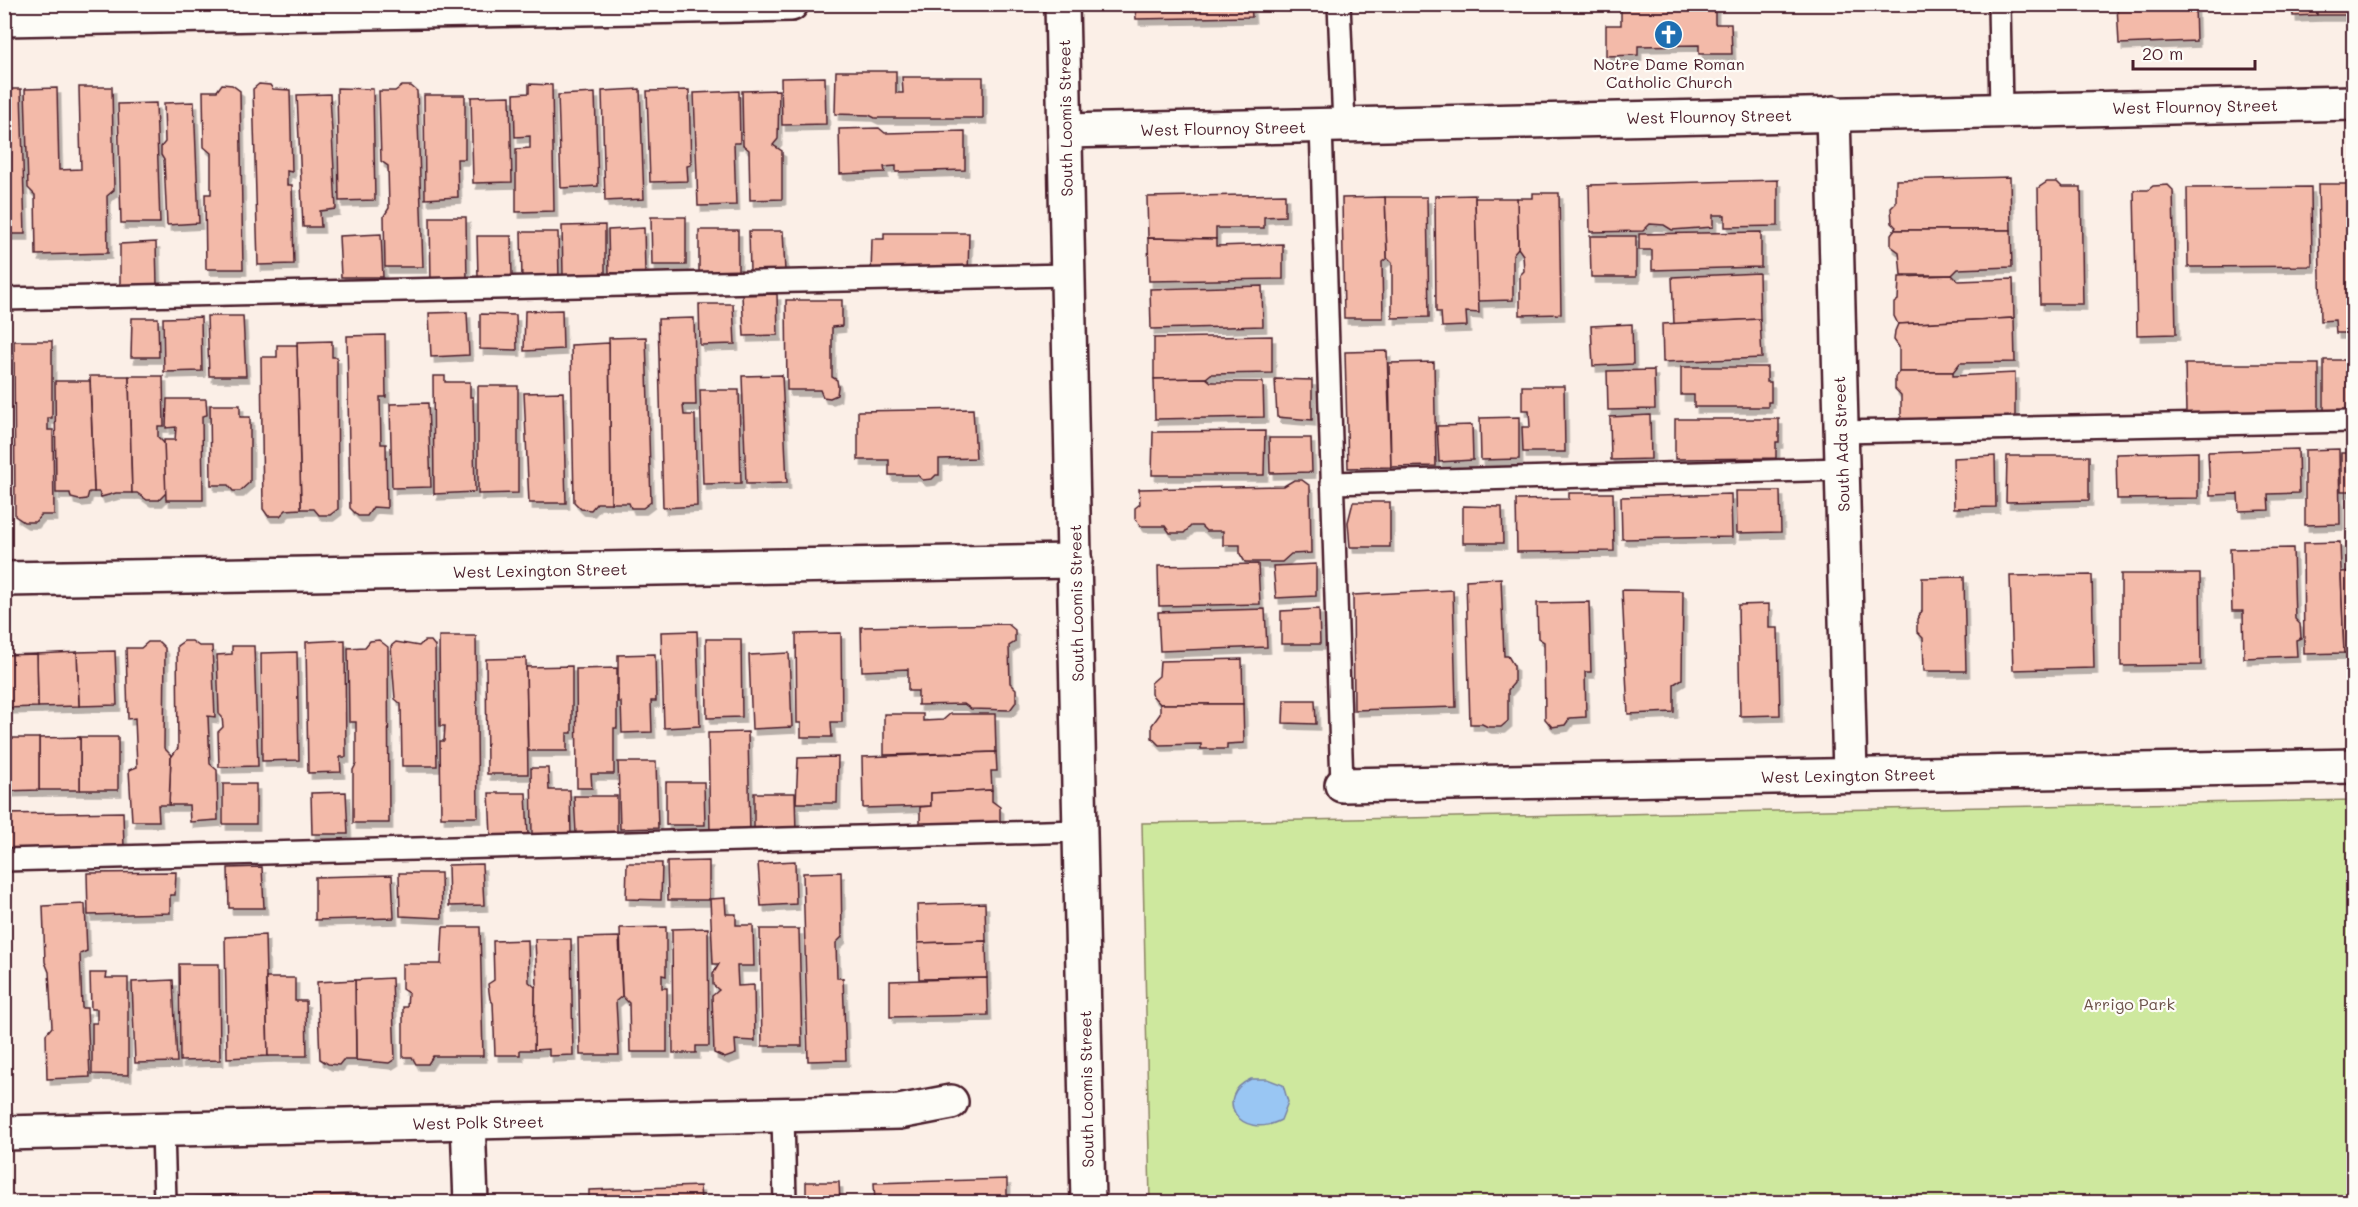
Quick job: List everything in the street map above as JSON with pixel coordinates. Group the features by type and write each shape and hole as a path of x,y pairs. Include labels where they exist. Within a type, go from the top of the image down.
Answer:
{"street":[{"path":"4,19 791,4"},
{"name":"South Loomis Street","path":"1062,4 1088,1203"},
{"name":"West Flournoy Street","path":"1065,131 2354,103"},
{"name":"South Ada Street","path":"1833,113 1850,775"},
{"name":"West Lexington Street","path":"4,579 1075,561"},
{"name":"West Lexington Street","path":"1342,785 2354,766"},
{"name":"West Polk Street","path":"4,1133 899,1112 951,1102"},
{"path":"468,1122 471,1203"}],"lane":[{"path":"1340,4 1333,125 1332,483 1342,785"},
{"path":"1999,4 2001,110"},
{"path":"4,299 1068,275"},
{"path":"1841,432 2354,421"},
{"path":"1332,483 1842,469"},
{"path":"4,860 1080,831"},
{"path":"783,1114 785,1203"},
{"path":"164,1129 165,1203"}],"green space":[{"name":"Arrigo Park","path":"2353,800 2353,1202 1150,1202 1142,823"}],"water":[{"path":"1251,1079 1267,1079 1283,1085 1288,1102 1281,1120 1266,1125 1253,1125 1243,1121 1236,1114 1232,1105 1233,1096 1239,1087"}],"building":[{"path":"1135,4 1251,4 1252,17 1136,19"},
{"name":"Notre Dame Roman Catholic Church","path":"1617,4 1718,4 1715,8 1715,24 1731,24 1732,54 1699,54 1699,45 1638,46 1638,55 1606,56 1606,25 1621,25 1621,9"},
{"path":"2195,4 2196,41 2119,44 2117,5"},
{"path":"2292,4 2317,4 2317,15 2293,16"},
{"path":"2317,4 2354,4 2353,15 2317,15"},
{"path":"836,71 896,71 896,93 903,93 902,77 983,77 983,118 875,118 869,115 835,114"},
{"path":"825,77 826,124 782,125 781,78"},
{"path":"222,84 232,85 240,91 243,269 206,269 205,194 211,194 211,153 204,147 203,91 217,91"},
{"path":"259,84 270,85 273,89 290,90 292,172 287,171 287,185 292,185 294,264 258,265 253,89"},
{"path":"529,84 552,85 554,211 516,212 516,149 530,148 530,136 515,137 514,94 529,93"},
{"path":"402,86 411,86 417,91 423,267 385,267 384,216 389,208 388,166 381,161 379,91 395,91"},
{"path":"79,87 112,87 114,190 107,196 108,253 36,255 35,195 28,188 25,89 57,88 59,170 81,169"},
{"path":"337,88 373,89 375,200 339,201"},
{"path":"4,89 21,89 25,234 4,234"},
{"path":"640,89 644,199 605,201 602,91"},
{"path":"689,90 691,165 687,166 688,181 650,182 647,91"},
{"path":"779,90 778,139 773,145 782,151 782,199 750,200 749,150 743,145 742,91"},
{"path":"739,91 740,143 734,143 736,205 698,206 694,93"},
{"path":"595,93 598,186 561,188 558,95"},
{"path":"330,94 336,209 320,211 321,227 303,227 297,95"},
{"path":"424,95 465,95 465,159 457,159 458,197 425,199"},
{"path":"510,96 512,182 473,183 471,97"},
{"path":"194,102 199,223 167,225 164,160 161,155 161,147 165,142 164,103"},
{"path":"156,103 160,223 121,223 118,104"},
{"path":"879,128 885,133 965,131 965,170 896,172 896,166 884,167 885,172 840,174 839,129"},
{"path":"2010,177 2011,230 1894,230 1896,227 1892,223 1891,208 1896,203 1896,180"},
{"path":"1778,180 1778,226 1725,227 1725,215 1713,215 1713,227 1672,230 1664,225 1650,224 1643,231 1590,232 1589,185"},
{"path":"2047,182 2057,182 2062,187 2081,187 2083,304 2040,304 2038,188"},
{"path":"2318,184 2354,184 2354,333 2336,333 2335,320 2321,321"},
{"path":"2168,185 2173,190 2176,334 2137,335 2134,190 2148,190 2153,186"},
{"path":"2311,187 2312,266 2188,267 2187,188"},
{"path":"1533,193 1559,193 1561,314 1520,315 1520,275 1524,271 1523,255 1518,248 1517,198 1533,198"},
{"path":"1285,194 1285,216 1264,217 1264,228 1216,228 1216,239 1148,238 1147,197"},
{"path":"1475,195 1479,313 1466,312 1467,326 1442,327 1441,312 1436,312 1435,196"},
{"path":"1385,197 1427,197 1429,317 1392,318 1392,263 1387,258"},
{"path":"1385,197 1387,258 1382,262 1383,318 1344,318 1342,198"},
{"path":"1475,198 1517,198 1518,248 1513,254 1513,300 1478,301"},
{"path":"430,217 466,217 467,283 431,285"},
{"path":"651,217 686,217 686,265 652,265"},
{"path":"605,225 605,275 563,275 562,226"},
{"path":"644,228 645,273 609,273 608,230"},
{"path":"699,230 738,230 738,272 699,273"},
{"path":"1894,230 2011,230 2012,267 1958,269 1952,275 1901,275 1899,252 1891,246 1891,234"},
{"path":"749,231 783,231 785,271 750,272"},
{"path":"521,232 558,232 559,279 522,280"},
{"path":"1761,232 1761,267 1652,270 1652,250 1639,250 1639,234"},
{"path":"884,233 969,233 968,275 871,275 872,239 884,239"},
{"path":"381,234 383,277 341,277 339,236"},
{"path":"477,236 511,236 512,276 478,277"},
{"path":"1590,236 1636,236 1636,277 1591,277"},
{"path":"1148,238 1216,239 1216,246 1283,244 1283,279 1149,281"},
{"path":"156,242 157,285 120,286 120,244"},
{"path":"1759,273 1760,319 1674,324 1672,277"},
{"path":"1952,275 1958,281 2013,279 2014,318 1898,324 1894,316 1894,303 1898,300 1899,277"},
{"path":"1262,286 1263,326 1151,329 1150,289"},
{"path":"777,294 778,335 744,336 742,295"},
{"path":"786,300 842,300 842,326 832,327 832,377 837,380 837,395 830,398 823,397 820,390 787,390"},
{"path":"699,304 733,304 735,344 700,345"},
{"path":"562,310 563,349 524,351 525,311"},
{"path":"467,312 469,355 431,357 429,313"},
{"path":"480,314 516,315 517,350 480,349"},
{"path":"207,316 243,316 246,376 209,376"},
{"path":"201,317 202,371 164,372 163,318"},
{"path":"132,318 158,318 159,357 131,357"},
{"path":"694,318 696,405 683,405 684,415 695,415 697,506 663,508 658,319"},
{"path":"2014,318 2015,362 1960,363 1953,372 1899,372 1899,347 1894,340 1898,324"},
{"path":"1760,319 1762,358 1663,362 1662,324"},
{"path":"1632,324 1633,364 1593,366 1591,326"},
{"path":"385,335 386,397 380,397 381,444 386,444 387,508 373,507 367,516 358,516 350,508 347,336"},
{"path":"1272,336 1272,373 1211,374 1206,378 1154,379 1154,338"},
{"path":"646,337 651,502 643,508 631,508 629,503 611,503 609,338"},
{"path":"14,341 52,341 52,418 48,418 48,430 53,430 54,515 41,515 35,522 24,522 15,516"},
{"path":"332,341 332,357 337,357 338,509 330,515 319,515 314,509 301,509 297,342"},
{"path":"609,343 611,503 597,503 591,510 581,509 574,502 571,345"},
{"path":"277,345 297,345 301,509 286,510 280,516 268,516 263,509 261,357 277,357"},
{"path":"1387,351 1391,467 1348,468 1345,352"},
{"path":"2324,360 2354,360 2354,412 2324,411"},
{"path":"1434,362 1436,466 1391,467 1389,363"},
{"path":"2185,364 2319,364 2319,411 2186,413"},
{"path":"1681,367 1767,367 1767,382 1771,382 1771,402 1768,402 1768,407 1694,407 1694,395 1681,395"},
{"path":"1654,370 1655,409 1608,410 1607,371"},
{"path":"1899,372 1953,372 1953,376 2015,373 2015,417 1977,418 1971,423 1962,423 1960,418 1901,419 1901,395 1895,389 1895,377"},
{"path":"782,375 787,483 746,484 742,376"},
{"path":"90,376 129,376 132,493 116,493 101,497 99,492 94,492"},
{"path":"129,376 163,376 164,426 158,426 158,437 165,444 166,493 159,500 147,500 137,493 132,493"},
{"path":"433,376 445,376 445,382 470,382 470,397 473,397 475,492 434,494"},
{"path":"1206,378 1211,382 1263,382 1264,417 1155,419 1154,379"},
{"path":"1275,379 1312,380 1312,420 1277,417"},
{"path":"55,381 90,381 94,492 89,492 87,499 71,498 70,493 56,493"},
{"path":"478,386 518,386 518,493 478,494"},
{"path":"1522,386 1564,386 1565,452 1523,452 1522,427 1530,427 1529,410 1522,410"},
{"path":"700,390 739,390 741,483 703,484"},
{"path":"563,392 566,503 529,503 524,393"},
{"path":"167,399 206,399 207,415 202,416 203,500 166,500 164,440 175,440 176,427 166,428"},
{"path":"428,403 431,487 392,488 390,404"},
{"path":"210,405 240,405 240,417 250,417 250,482 240,491 233,491 228,485 211,485"},
{"path":"973,409 976,458 939,459 939,475 932,479 923,480 917,475 889,475 889,460 858,460 858,411"},
{"path":"1650,415 1651,459 1611,460 1610,417"},
{"path":"1519,417 1519,459 1481,460 1480,418"},
{"path":"1675,419 1779,419 1776,458 1675,459"},
{"path":"1472,425 1473,460 1439,462 1437,426"},
{"path":"1265,431 1264,475 1152,475 1153,432"},
{"path":"1269,438 1311,438 1312,472 1270,473"},
{"path":"2298,449 2299,493 2268,494 2269,510 2239,511 2238,494 2210,495 2208,452"},
{"path":"2339,449 2340,524 2305,525 2305,450"},
{"path":"2198,452 2198,498 2117,499 2116,454"},
{"path":"2341,453 2354,453 2354,491 2341,491"},
{"path":"1995,456 1996,507 1954,508 1953,458"},
{"path":"2007,456 2089,456 2089,500 2006,502"},
{"path":"1294,480 1302,480 1310,486 1311,553 1291,554 1282,562 1245,562 1240,554 1240,545 1223,545 1223,531 1206,531 1201,526 1191,526 1184,533 1170,533 1165,526 1141,526 1135,519 1135,508 1140,504 1139,489 1284,486"},
{"path":"1736,491 1780,491 1781,532 1737,533"},
{"path":"1569,493 1613,493 1614,551 1517,552 1516,500 1569,499"},
{"path":"1731,494 1732,537 1622,539 1621,497"},
{"path":"1353,502 1390,502 1390,547 1350,547 1348,522"},
{"path":"1463,506 1502,507 1503,543 1463,543"},
{"path":"2340,542 2344,653 2304,654 2303,543"},
{"path":"2293,548 2295,619 2300,624 2301,638 2296,640 2297,656 2244,658 2243,611 2232,611 2230,549"},
{"path":"1258,564 1260,604 1159,606 1158,566"},
{"path":"1316,564 1316,596 1276,598 1273,566"},
{"path":"2354,571 2354,653 2344,653 2341,572"},
{"path":"2121,574 2200,574 2201,665 2121,666"},
{"path":"2092,575 2094,668 2013,670 2010,576"},
{"path":"1964,577 1966,671 1924,671 1923,638 1917,632 1917,619 1922,611 1922,578"},
{"path":"1501,578 1504,656 1508,656 1514,666 1514,683 1508,690 1508,721 1501,727 1488,727 1482,724 1470,724 1466,580"},
{"path":"1453,590 1456,707 1354,710 1353,595"},
{"path":"1622,590 1683,591 1682,679 1674,684 1674,712 1628,714"},
{"path":"1589,602 1591,672 1585,672 1586,717 1570,718 1565,725 1552,727 1545,719 1544,642 1538,638 1537,603"},
{"path":"1769,604 1769,628 1778,628 1780,715 1740,716 1738,605"},
{"path":"1265,609 1267,647 1160,651 1158,612"},
{"path":"1319,609 1320,644 1281,644 1281,611"},
{"path":"1008,624 1015,630 1015,642 1009,646 1010,683 1016,689 1016,702 1010,710 971,709 964,704 918,705 918,691 908,691 908,669 862,671 861,627"},
{"path":"697,631 700,726 664,728 661,632"},
{"path":"841,633 842,722 831,722 832,737 801,737 801,723 797,723 796,634"},
{"path":"439,636 476,636 478,817 441,817 440,741 444,741 445,726 440,726"},
{"path":"706,639 741,639 742,717 707,718"},
{"path":"345,640 346,757 340,757 341,772 308,773 306,642"},
{"path":"379,640 388,647 389,823 353,823 356,722 349,722 348,648 365,647 370,641"},
{"path":"184,641 192,641 199,646 212,646 215,717 208,716 210,764 217,770 218,820 190,822 189,805 169,805 171,755 178,748 177,646"},
{"path":"424,641 431,641 435,646 437,766 402,766 401,704 395,699 391,646 396,642 419,646"},
{"path":"148,642 159,642 165,648 164,748 171,755 169,805 158,805 159,821 132,821 129,770 137,767 135,718 128,719 126,648 141,648"},
{"path":"232,646 254,646 258,766 219,767 218,732 223,727 222,717 219,714 217,655 232,654"},
{"path":"115,651 117,705 79,706 77,652"},
{"path":"77,652 79,706 38,707 37,654"},
{"path":"297,652 299,760 262,761 261,653"},
{"path":"789,653 792,727 752,729 749,655"},
{"path":"37,654 38,707 4,708 4,655"},
{"path":"655,654 656,701 651,701 652,732 622,733 621,702 618,702 618,655"},
{"path":"526,658 528,774 487,774 486,659"},
{"path":"1242,659 1243,704 1160,704 1151,694 1151,683 1159,676 1160,661"},
{"path":"572,666 572,733 567,733 567,751 528,751 526,667"},
{"path":"617,668 614,774 591,774 592,788 577,788 576,669"},
{"path":"1284,700 1315,700 1316,724 1283,723"},
{"path":"1160,704 1243,704 1244,743 1227,744 1227,749 1201,749 1201,744 1159,745 1152,738 1152,725 1160,714"},
{"path":"884,714 923,714 923,721 943,720 950,714 995,714 996,752 884,755"},
{"path":"748,732 750,834 710,834 708,733"},
{"path":"80,737 118,737 118,790 80,790"},
{"path":"80,737 80,790 39,790 39,738"},
{"path":"4,738 39,738 39,790 4,791"},
{"path":"996,752 997,771 991,771 992,790 931,793 931,806 863,808 862,757"},
{"path":"838,757 837,803 796,803 798,758"},
{"path":"618,762 656,762 658,828 620,829"},
{"path":"531,768 548,768 549,790 570,790 571,834 532,835"},
{"path":"666,782 704,782 705,825 666,825"},
{"path":"223,784 256,784 256,824 223,824"},
{"path":"992,790 992,801 1000,807 1000,823 920,832 920,807 931,806 931,793"},
{"path":"346,792 348,834 312,834 311,793"},
{"path":"489,793 526,793 528,835 491,836"},
{"path":"754,793 795,793 796,834 754,834"},
{"path":"574,796 617,796 617,834 576,834"},
{"path":"123,812 124,848 4,851 4,814"},
{"path":"709,861 709,900 668,900 667,862"},
{"path":"795,861 796,904 761,906 758,863"},
{"path":"627,863 662,863 661,900 626,899"},
{"path":"482,864 484,905 449,906 448,865"},
{"path":"262,867 264,908 229,908 228,868"},
{"path":"176,872 175,895 170,895 170,913 88,915 87,873"},
{"path":"841,872 842,937 836,943 837,978 843,978 846,1060 808,1061 803,873"},
{"path":"399,873 441,873 442,918 400,916"},
{"path":"392,875 394,918 315,920 315,877"},
{"path":"725,898 726,914 736,914 736,925 753,925 754,966 737,966 738,986 754,985 755,1041 735,1040 736,1054 725,1058 714,1053 712,996 719,990 713,985 713,974 719,964 713,964 710,899"},
{"path":"985,903 986,941 918,943 917,905"},
{"path":"85,904 87,951 80,954 82,1008 87,1008 90,1077 47,1079 46,1034 52,1027 49,972 45,962 43,906"},
{"path":"443,927 480,927 483,1056 433,1056 428,1064 416,1064 412,1057 403,1057 403,1007 407,1007 408,993 402,989 402,964 441,964"},
{"path":"666,927 666,976 662,975 662,988 667,988 667,1052 630,1052 629,1003 622,996 620,928"},
{"path":"708,928 709,1046 696,1046 696,1053 673,1053 672,929"},
{"path":"760,929 799,929 802,1046 762,1046"},
{"path":"265,935 268,1056 227,1058 225,937"},
{"path":"619,937 622,996 616,1001 619,1055 580,1055 578,938"},
{"path":"535,939 571,939 573,1055 549,1056 549,1049 534,1050 535,987 537,984"},
{"path":"528,940 529,982 535,987 534,1050 520,1050 520,1055 495,1055 493,1003 490,999 488,984 494,980 493,941"},
{"path":"986,941 987,978 919,979 918,943"},
{"path":"179,964 219,964 220,1060 180,1061"},
{"path":"90,973 107,973 106,978 128,978 128,1075 92,1074 92,1023 97,1023 97,1009 91,1009"},
{"path":"266,978 295,978 295,1001 306,1001 307,1056 268,1056"},
{"path":"392,978 395,1059 389,1063 356,1060 355,980"},
{"path":"987,978 988,1015 890,1017 890,981"},
{"path":"173,980 177,1062 135,1063 132,982"},
{"path":"355,980 356,1060 343,1060 339,1065 328,1064 320,1059 317,982"},
{"path":"1007,1179 1007,1202 875,1202 874,1183"},
{"path":"806,1182 839,1182 840,1202 806,1202"},
{"path":"700,1186 701,1202 589,1202 589,1190"},
{"path":"357,1194 357,1202 253,1202 253,1197"},
{"path":"233,1195 233,1202 188,1202 188,1197"}],"place":[{"name":"Notre Dame Roman Catholic Church","path":"1669,35"}]}
